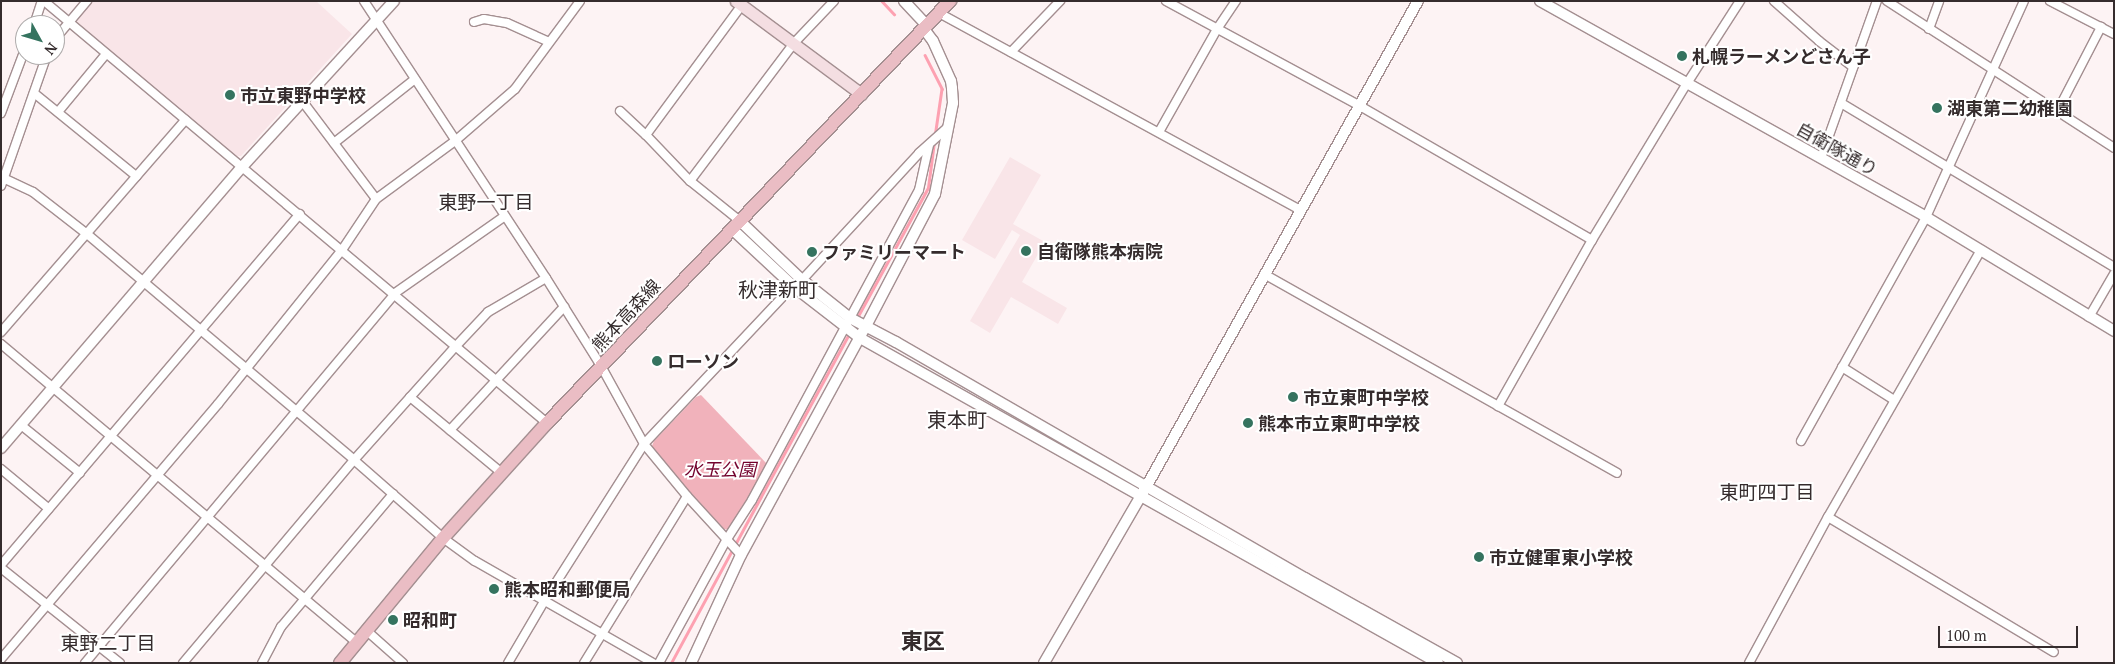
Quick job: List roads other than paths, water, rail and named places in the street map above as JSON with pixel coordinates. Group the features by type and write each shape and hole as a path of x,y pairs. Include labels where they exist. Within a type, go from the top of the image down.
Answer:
{"main road":[{"name":"熊本高森線","path":"340,663 443,538 548,423 950,1"},
{"path":"739,3 860,94"}],"street":[{"path":"38,15 43,1 395,293 548,423"},
{"path":"65,28 87,1"},
{"path":"364,1 546,278 601,366 644,444 687,496 739,553"},
{"path":"1,448 242,167 394,1"},
{"path":"1,659 246,368 342,250 376,199 455,141 515,89 580,1"},
{"path":"690,181 794,43 834,1"},
{"path":"659,663 752,500 935,194 945,130 953,103 951,81 925,27 904,1"},
{"path":"1011,52 1060,1"},
{"path":"1166,1 1360,106 1592,240"},
{"path":"1159,132 1217,29 1236,1"},
{"path":"1044,663 1141,496 1418,1"},
{"name":"自衛隊通り","path":"1540,1 1686,85 1926,217 2114,331"},
{"path":"1498,406 1592,240 1686,85 1740,1"},
{"path":"1774,1 1819,42 1853,67"},
{"path":"1821,158 1877,1"},
{"path":"1887,1 2114,148"},
{"path":"1929,29 1939,1"},
{"path":"1801,441 1926,217 2024,1"},
{"path":"2050,1 2114,34"},
{"path":"646,135 739,3"},
{"path":"939,13 1301,210"},
{"path":"474,22 484,19 508,23 549,42"},
{"path":"2057,112 2101,27"},
{"path":"58,112 106,54"},
{"path":"1,113 19,65"},
{"path":"43,65 2,180 33,192 87,234 354,460 443,538 475,561 653,663"},
{"path":"334,143 415,79"},
{"path":"34,92 136,176"},
{"path":"303,102 376,199"},
{"path":"1841,102 2114,267"},
{"path":"620,111 690,181 798,283 856,328 1141,496 1438,663"},
{"path":"1,332 185,120"},
{"path":"508,663 545,600 644,444 929,144 945,130"},
{"path":"691,663 739,553 856,328 919,190 929,144"},
{"path":"120,663 1,567 300,214"},
{"path":"85,663 98,645 395,293 505,216"},
{"path":"1749,663 1894,400 1982,250"},
{"path":"1264,274 1617,473"},
{"path":"2089,317 2114,274"},
{"path":"183,663 354,460 488,312 546,278"},
{"path":"450,430 564,307"},
{"path":"856,328 1146,486 1457,663"},
{"path":"1,344 264,567 357,643"},
{"path":"1842,367 1894,400"},
{"path":"410,397 502,473"},
{"path":"21,425 80,473"},
{"path":"1,469 49,509"},
{"path":"262,663 281,626 393,494"},
{"path":"584,663 687,496"},
{"path":"1828,517 2054,652"},
{"path":"366,631 403,663"}],"waterway":[{"path":"882,1 894,14"},
{"path":"925,55 942,89 935,137"},
{"path":"857,318 928,188 934,142"},
{"path":"671,663 849,334"}],"place":[{"name":"札幌ラーメンどさん子","path":"1682,56"},
{"name":"市立東野中学校","path":"230,95"},
{"name":"湖東第二幼稚園","path":"1937,108"},
{"name":"自衛隊熊本病院","path":"1026,251"},
{"name":"ファミリーマート","path":"812,252"},
{"name":"ローソン","path":"657,361"},
{"name":"市立東町中学校","path":"1293,397"},
{"name":"熊本市立東町中学校","path":"1248,423"},
{"name":"市立健軍東小学校","path":"1479,557"},
{"name":"熊本昭和郵便局","path":"494,589"},
{"name":"昭和町","path":"393,620"}],"district":[{"name":"東野一丁目","path":"486,202"},
{"name":"秋津新町","path":"778,289"},
{"name":"東本町","path":"957,419"},
{"name":"東町四丁目","path":"1767,492"},
{"name":"東区","path":"923,641"},
{"name":"東野二丁目","path":"108,643"}],"park label":[{"name":"水玉公園","path":"720,469"}]}
